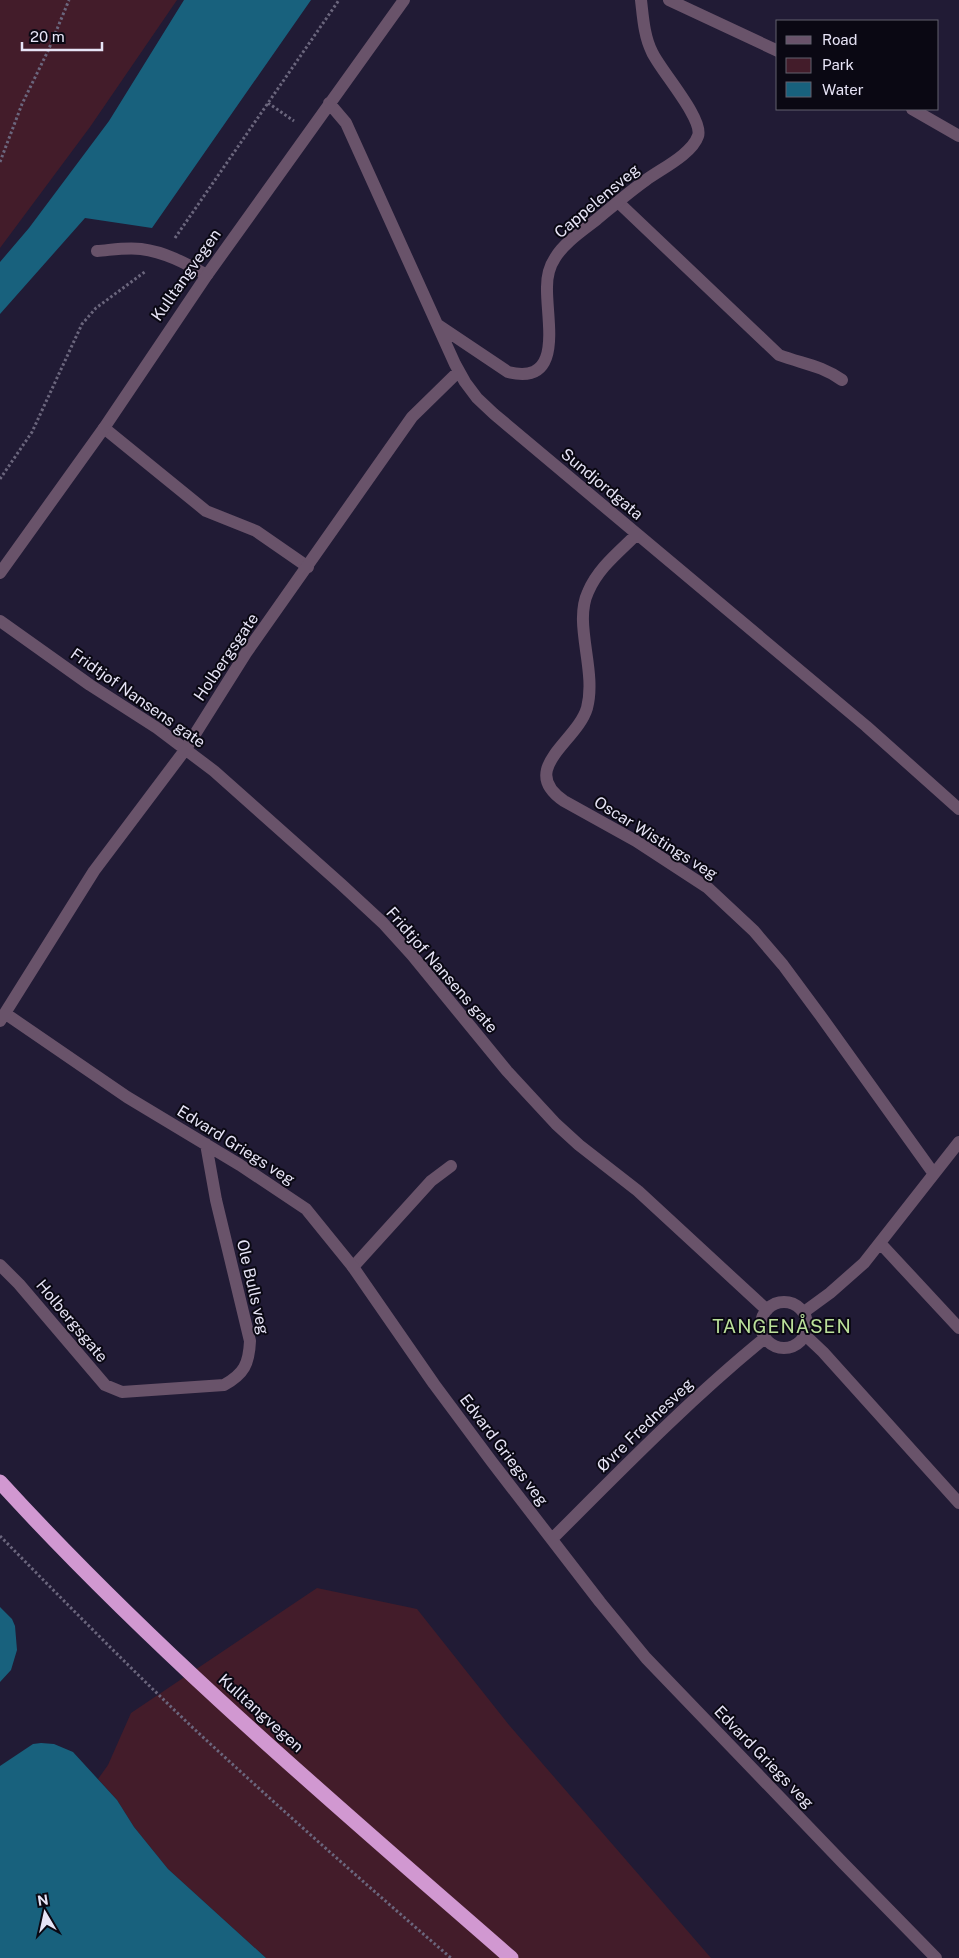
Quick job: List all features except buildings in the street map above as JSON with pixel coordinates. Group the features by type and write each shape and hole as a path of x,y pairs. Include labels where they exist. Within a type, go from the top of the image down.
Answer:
{"highway":[{"name":"Kulltangvegen","path":"0,1482 87,1573 198,1681 511,1958"}],"street":[{"name":"Kulltangvegen","path":"0,573 104,428 207,275 309,130 404,0"},
{"name":"Cappelensveg","path":"438,325 468,344 498,367 520,375 532,374 542,367 549,346 547,287 549,271 555,258 567,244 618,202 692,146 698,136 698,124 651,50 640,0"},
{"path":"669,0 776,50"},
{"name":"Sundjordgata","path":"329,103 346,123 459,371 477,398 866,726 959,809"},
{"path":"914,110 959,136"},
{"path":"618,202 779,355 830,371 842,380"},
{"path":"98,251 139,249 162,253 178,259 207,275"},
{"name":"Holbergsgate","path":"3,1017 94,871 185,750 246,653 412,417 459,371"},
{"path":"104,428 206,511 256,531 308,567"},
{"name":"Oscar Wistings veg","path":"637,534 601,570 588,591 584,602 584,626 590,669 587,706 579,725 549,763 546,772 548,787 553,794 564,801 636,841 708,888 754,931 783,965 934,1174"},
{"name":"Fridtjof Nansens gate","path":"0,621 157,728 214,771 383,923 412,955 507,1071 556,1124 585,1150 638,1191 767,1310"},
{"name":"Edvard Griegs veg","path":"3,1017 306,1209 353,1267 434,1384 552,1539 646,1658 936,1958"},
{"path":"804,1312 846,1280 864,1263 959,1142"},
{"name":"Ole Bulls veg","path":"122,1392 224,1385 236,1378 244,1368 249,1355 250,1341 216,1200 206,1144"},
{"path":"353,1267 431,1181 450,1166"},
{"path":"880,1243 959,1328"},
{"name":"Holbergsgate","path":"0,1264 105,1385 122,1392"},
{"path":"785,1302 796,1305 804,1312 808,1328 805,1336 797,1345 786,1348 774,1346 765,1338 761,1329 762,1319 767,1310 775,1304 785,1302"},
{"path":"805,1336 823,1352 959,1503"},
{"name":"Øvre Frednesveg","path":"552,1539 684,1409 765,1338"}],"path":[{"path":"0,162 22,104 48,51 69,0"},
{"path":"268,103 309,130"},
{"path":"0,471 3,475"},
{"path":"0,1536 133,1670 193,1727 349,1869 451,1958"}],"green space":[{"path":"0,0 177,0 90,127 0,248"},
{"path":"317,1588 417,1609 509,1725 711,1958 266,1958 168,1869 134,1827 117,1800 98,1779 108,1765 131,1713"}],"water":[{"path":"184,0 311,0 152,228 85,218 0,314 0,262 29,228 109,121"},
{"path":"0,1607 12,1619 15,1626 17,1650 11,1670 0,1682"},
{"path":"33,1744 54,1744 73,1752 117,1800 134,1827 168,1869 266,1958 0,1958 0,1766"}],"district":[{"name":"TANGENÅSEN","path":"782,1326"}]}
